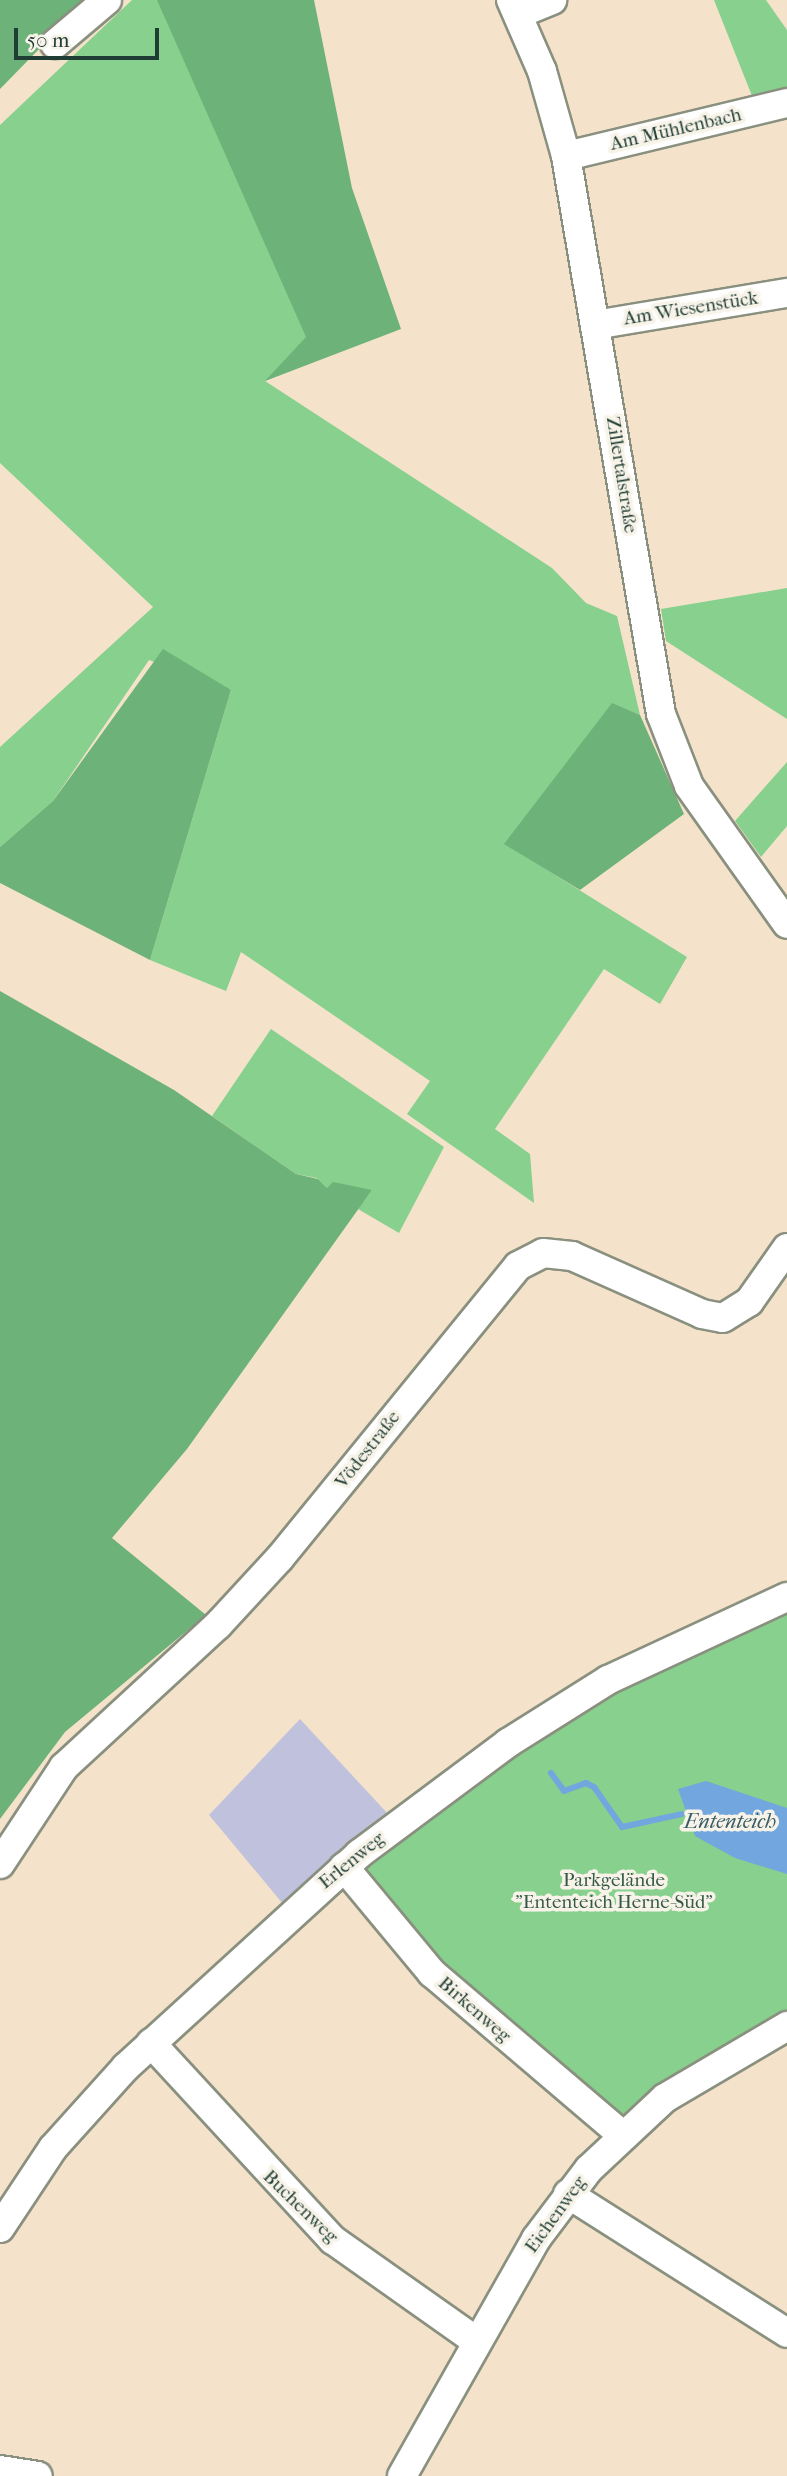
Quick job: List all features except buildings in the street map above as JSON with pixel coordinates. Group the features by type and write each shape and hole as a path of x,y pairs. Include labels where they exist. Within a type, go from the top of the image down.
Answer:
{"street":[{"path":"55,44 107,0"},
{"path":"514,7 552,0"},
{"name":"Zillertalstraße","path":"514,7 566,156 643,626 668,740 689,786 787,924"},
{"name":"Am Mühlenbach","path":"566,156 787,103"},
{"name":"Am Wiesenstück","path":"595,325 787,293"},
{"name":"Vödestraße","path":"0,1864 64,1767 218,1625 279,1559 517,1266 543,1253 572,1256 702,1314 723,1318 749,1302 787,1248"},
{"name":"Erlenweg","path":"0,2228 53,2148 151,2043 344,1867 508,1743 608,1680 787,1597"},
{"name":"Birkenweg","path":"344,1867 432,1973 621,2134"},
{"name":"Eichenweg","path":"402,2476 476,2342 568,2194 621,2134 707,2070 787,2026"},
{"name":"Buchenweg","path":"151,2043 333,2240 476,2342"},
{"path":"568,2194 787,2333"},
{"path":"0,2470 38,2476"}],"shaded area":[{"path":"300,1719 389,1815 283,1904 209,1815"}],"green space":[{"path":"0,0 87,0 0,89"},
{"path":"132,0 249,0 346,349 265,381 552,568 586,603 617,616 640,715 612,704 505,844 687,957 660,1004 604,969 495,1129 530,1154 534,1203 407,1114 430,1081 241,952 226,991 150,960 231,690 149,660 53,801 0,847 0,747 153,607 0,463 0,125"},
{"path":"157,0 314,0 352,188 401,329 265,381 306,337"},
{"path":"714,0 766,0 787,30 787,94 754,101"},
{"path":"787,588 787,719 666,641 661,609"},
{"path":"163,649 231,690 150,960 0,883 0,847 53,801"},
{"path":"612,703 640,715 684,814 580,890 504,844"},
{"path":"787,762 787,826 761,857 735,821"},
{"path":"0,991 174,1090 296,1174 318,1179 327,1188 333,1182 372,1190 187,1449 112,1538 206,1615 65,1732 0,1819"},
{"path":"271,1029 444,1147 399,1233 358,1209 372,1190 327,1188 317,1178 296,1174 212,1116"},
{"name":"Parkgelände \"Ententeich Herne-Süd\"","path":"787,1606 787,2017 630,2115 615,2114 459,1987 367,1874 368,1866 574,1709"}],"water":[{"name":"Ententeich","path":"706,1781 787,1808 787,1874 735,1858 695,1836 678,1789"}],"waterway":[{"path":"551,1773 564,1791 586,1783 594,1787 622,1827 682,1814"}]}
